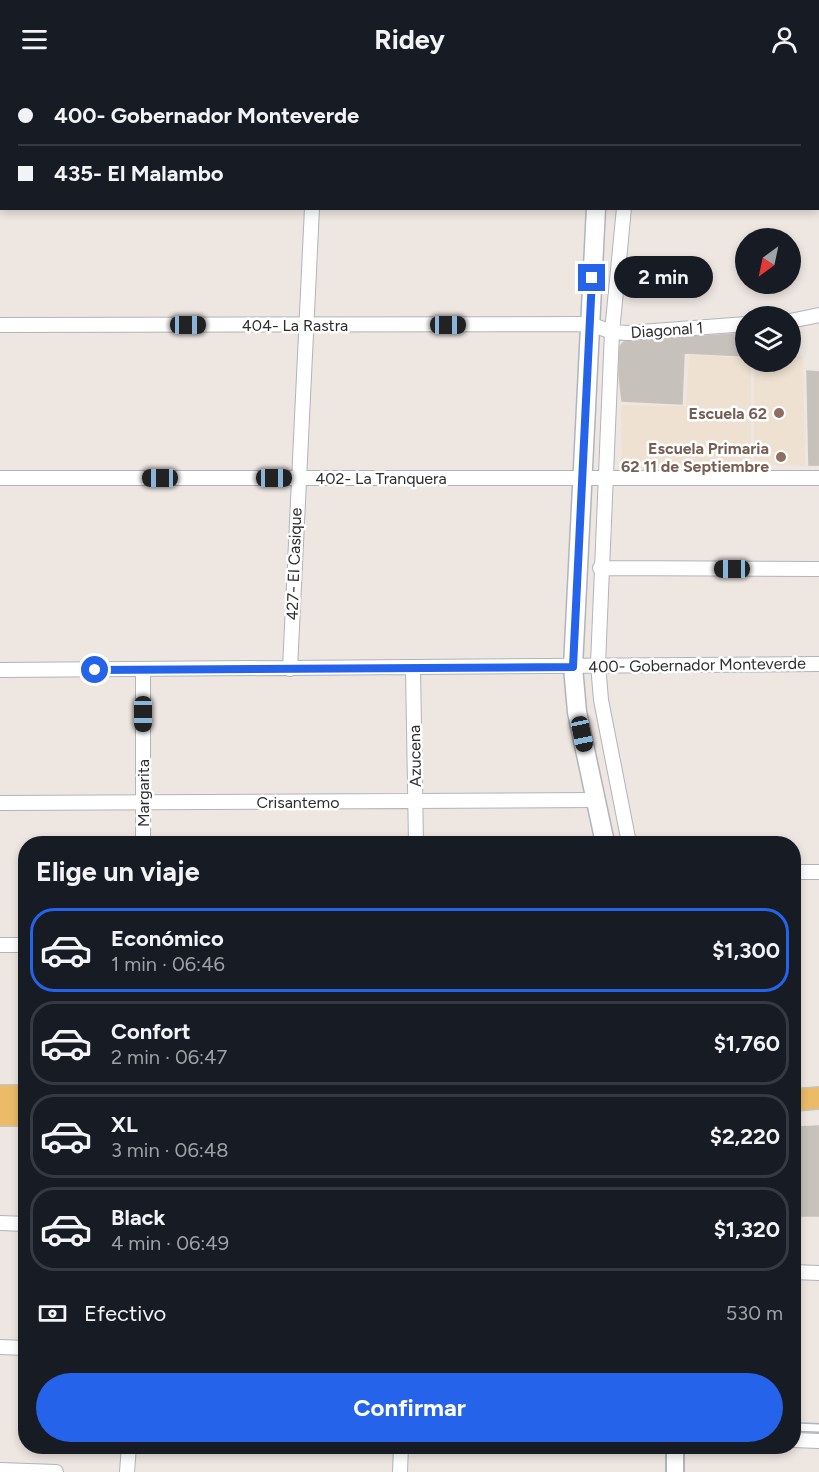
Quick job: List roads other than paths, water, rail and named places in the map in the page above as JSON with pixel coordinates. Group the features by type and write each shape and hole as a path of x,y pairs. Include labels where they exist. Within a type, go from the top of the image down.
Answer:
{"main road":[{"path":"596,210 573,667 576,705 604,836"},
{"path":"801,1092 819,1093"},
{"path":"0,1096 18,1096"},
{"path":"801,1099 819,1098"},
{"path":"0,1115 18,1115"}],"street":[{"name":"427- El Casique","path":"290,669 297,478 312,210"},
{"path":"624,210 612,332 600,568 598,664 601,700 628,836"},
{"path":"801,319 819,315"},
{"name":"404- La Rastra","path":"0,325 590,324"},
{"name":"Diagonal 1","path":"590,324 612,332 735,325"},
{"path":"604,477 819,478"},
{"name":"402- La Tranquera","path":"0,478 604,477"},
{"path":"600,568 819,569"},
{"name":"400- Gobernador Monteverde","path":"0,670 413,669 573,667 598,664 819,664"},
{"name":"Azucena","path":"413,669 416,836"},
{"name":"Margarita","path":"143,670 143,836"},
{"name":"Crisantemo","path":"0,804 596,800"},
{"path":"801,873 819,872"},
{"path":"0,945 18,945"},
{"path":"0,1223 18,1224"},
{"path":"801,1272 819,1273"},
{"path":"0,1347 18,1348"},
{"path":"801,1440 819,1441"},
{"path":"127,1472 128,1454"},
{"path":"400,1454 400,1472"},
{"path":"675,1454 675,1472"},
{"path":"0,1470 56,1472"}],"lane":[{"path":"801,1427 819,1428"}],"place":[{"name":"Escuela 62","path":"779,413"},
{"name":"Escuela Primaria 62 11 de Septiembre","path":"781,457"}]}
